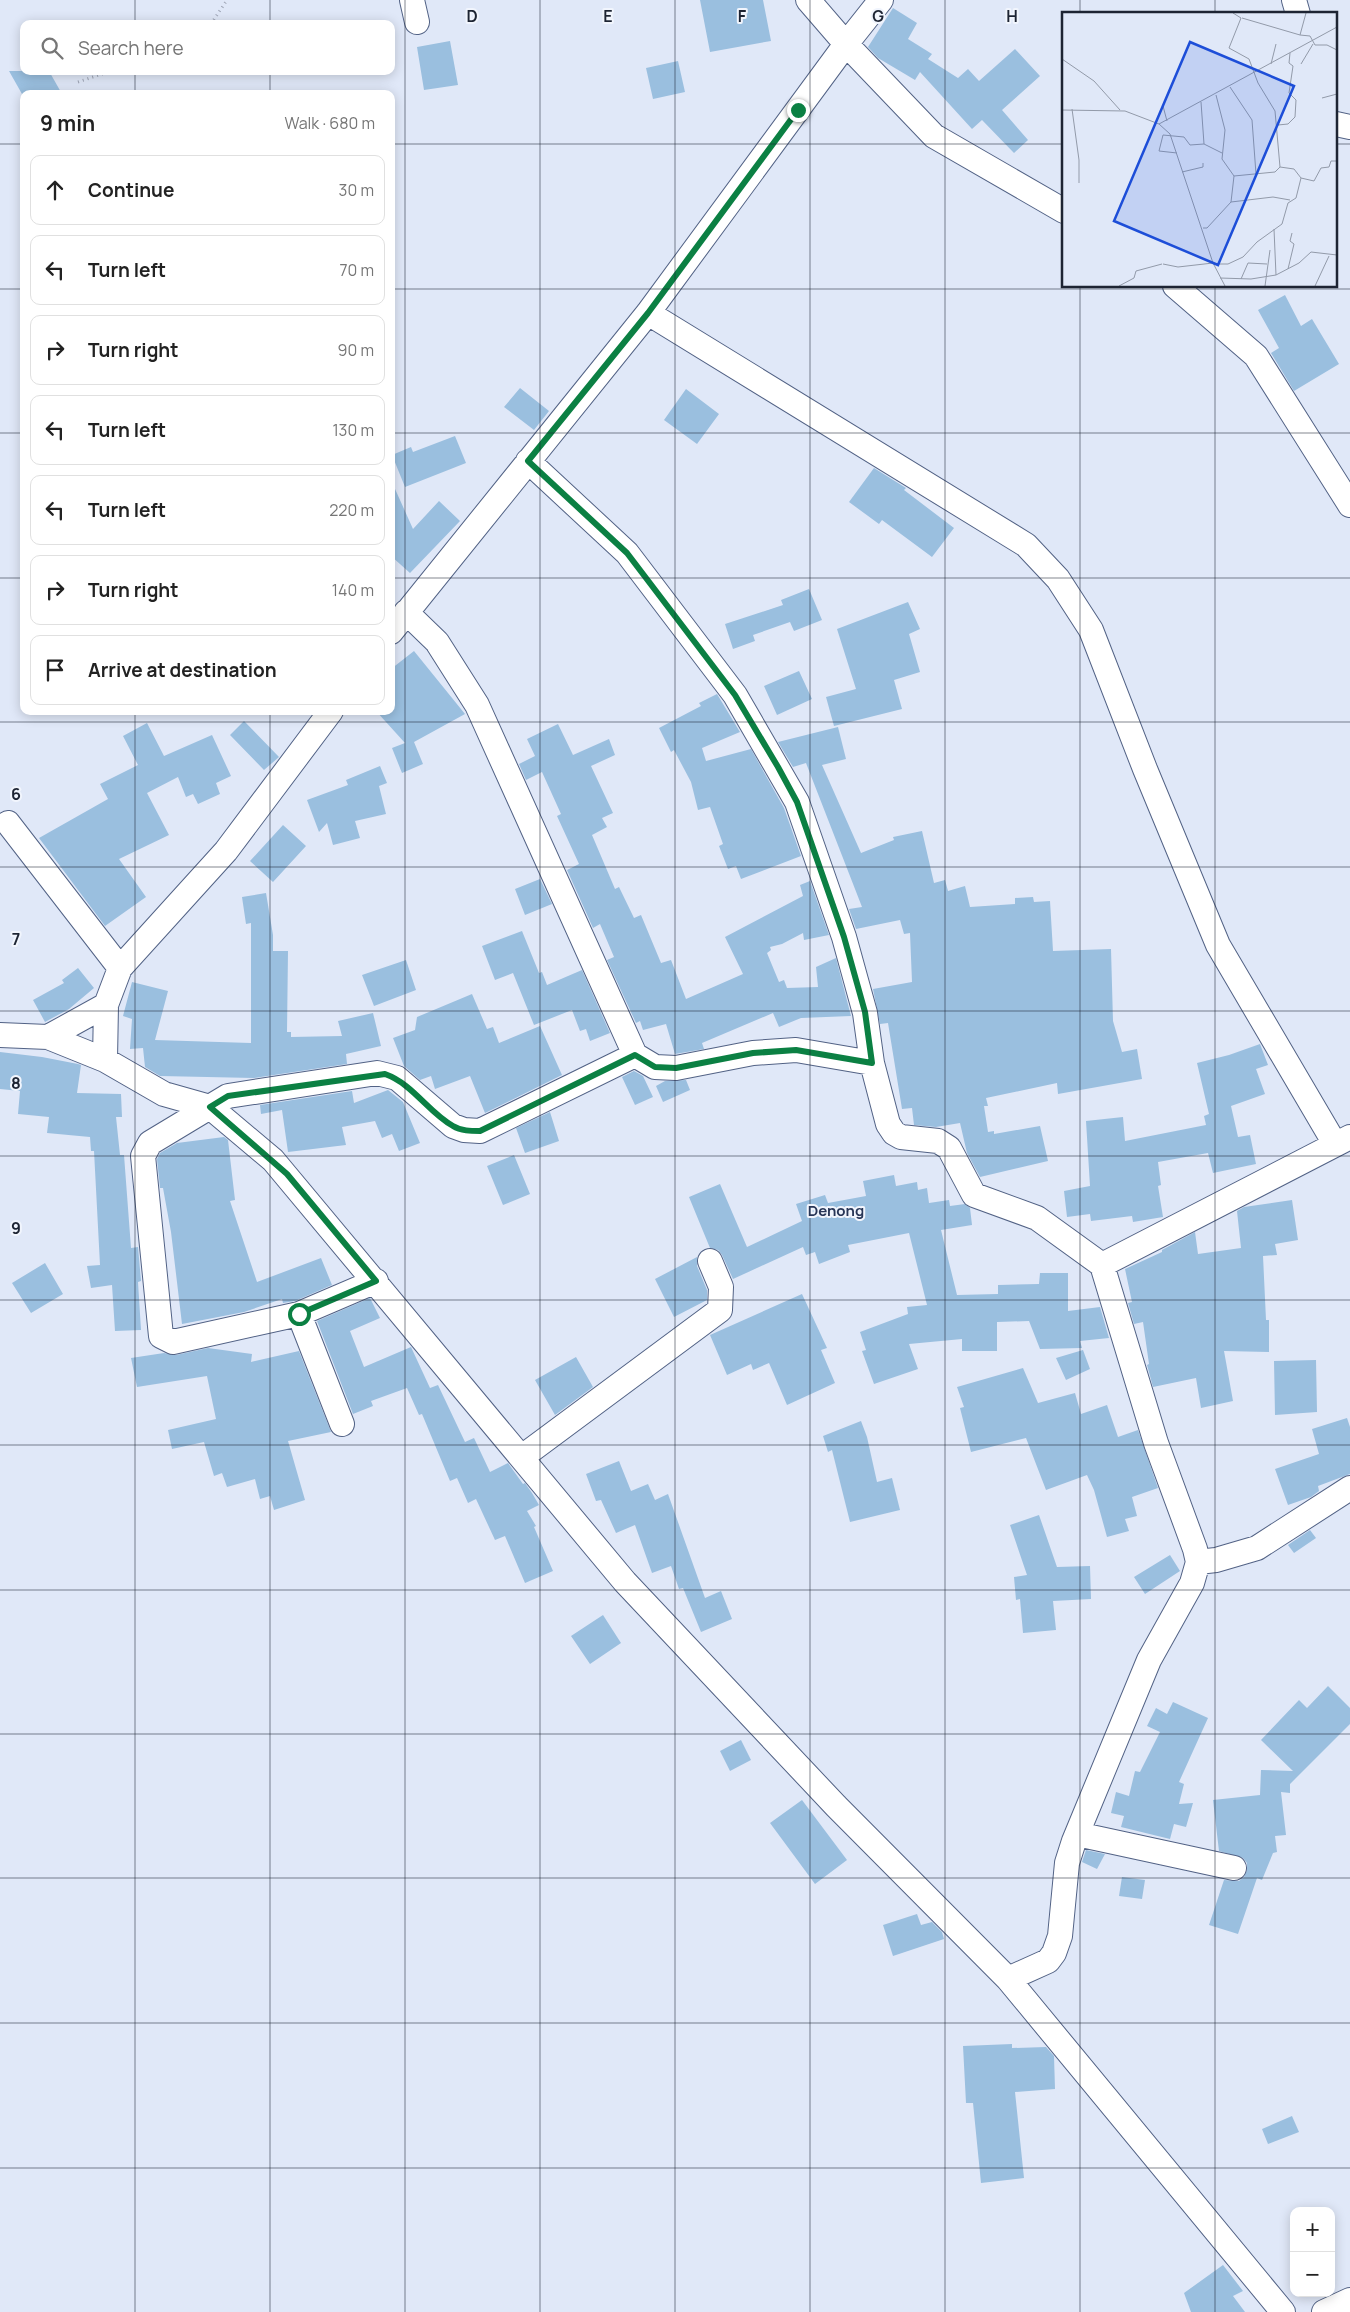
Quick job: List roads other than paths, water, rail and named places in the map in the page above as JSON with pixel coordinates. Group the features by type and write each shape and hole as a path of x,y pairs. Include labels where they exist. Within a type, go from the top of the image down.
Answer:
{"street":[{"path":"808,0 846,44 934,136 1062,210"},
{"path":"395,627 648,313 846,44 881,0"},
{"path":"1177,288 1256,356 1349,502"},
{"path":"648,313 1026,545 1054,574 1091,630 1145,769 1218,945 1342,1141 1102,1265"},
{"path":"528,461 627,553 735,695 778,767 797,802 844,937 865,1012 872,1063 884,1112 894,1133 902,1137 941,1142 949,1148 974,1195 1037,1218 1102,1265 1156,1444 1195,1549 1198,1562 1187,1594 1149,1660 1067,1863 1060,1936 1054,1953 1048,1961 1008,1979"},
{"path":"406,612 437,642 477,705 635,1055 655,1067 676,1068 753,1053 796,1050 872,1063"},
{"path":"105,1060 106,1005 120,968 226,851 328,715"},
{"path":"8,822 120,968"},
{"path":"48,1037 106,1005"},
{"path":"0,1035 48,1037 105,1060 164,1094 210,1107 287,1174 649,1608 836,1806 1008,1979 1283,2312"},
{"path":"376,1281 299,1314 174,1342 161,1336 143,1156 150,1143 228,1096 385,1074 402,1082 453,1126 464,1130 480,1131 635,1055"},
{"path":"522,1457 720,1310 722,1287 710,1261"},
{"path":"299,1314 342,1424"},
{"path":"1198,1562 1216,1560 1258,1548 1350,1488"},
{"path":"1078,1834 1234,1868"},
{"path":"1324,2312 1350,2300"}],"district":[{"name":"Denong","path":"836,1210"}]}
